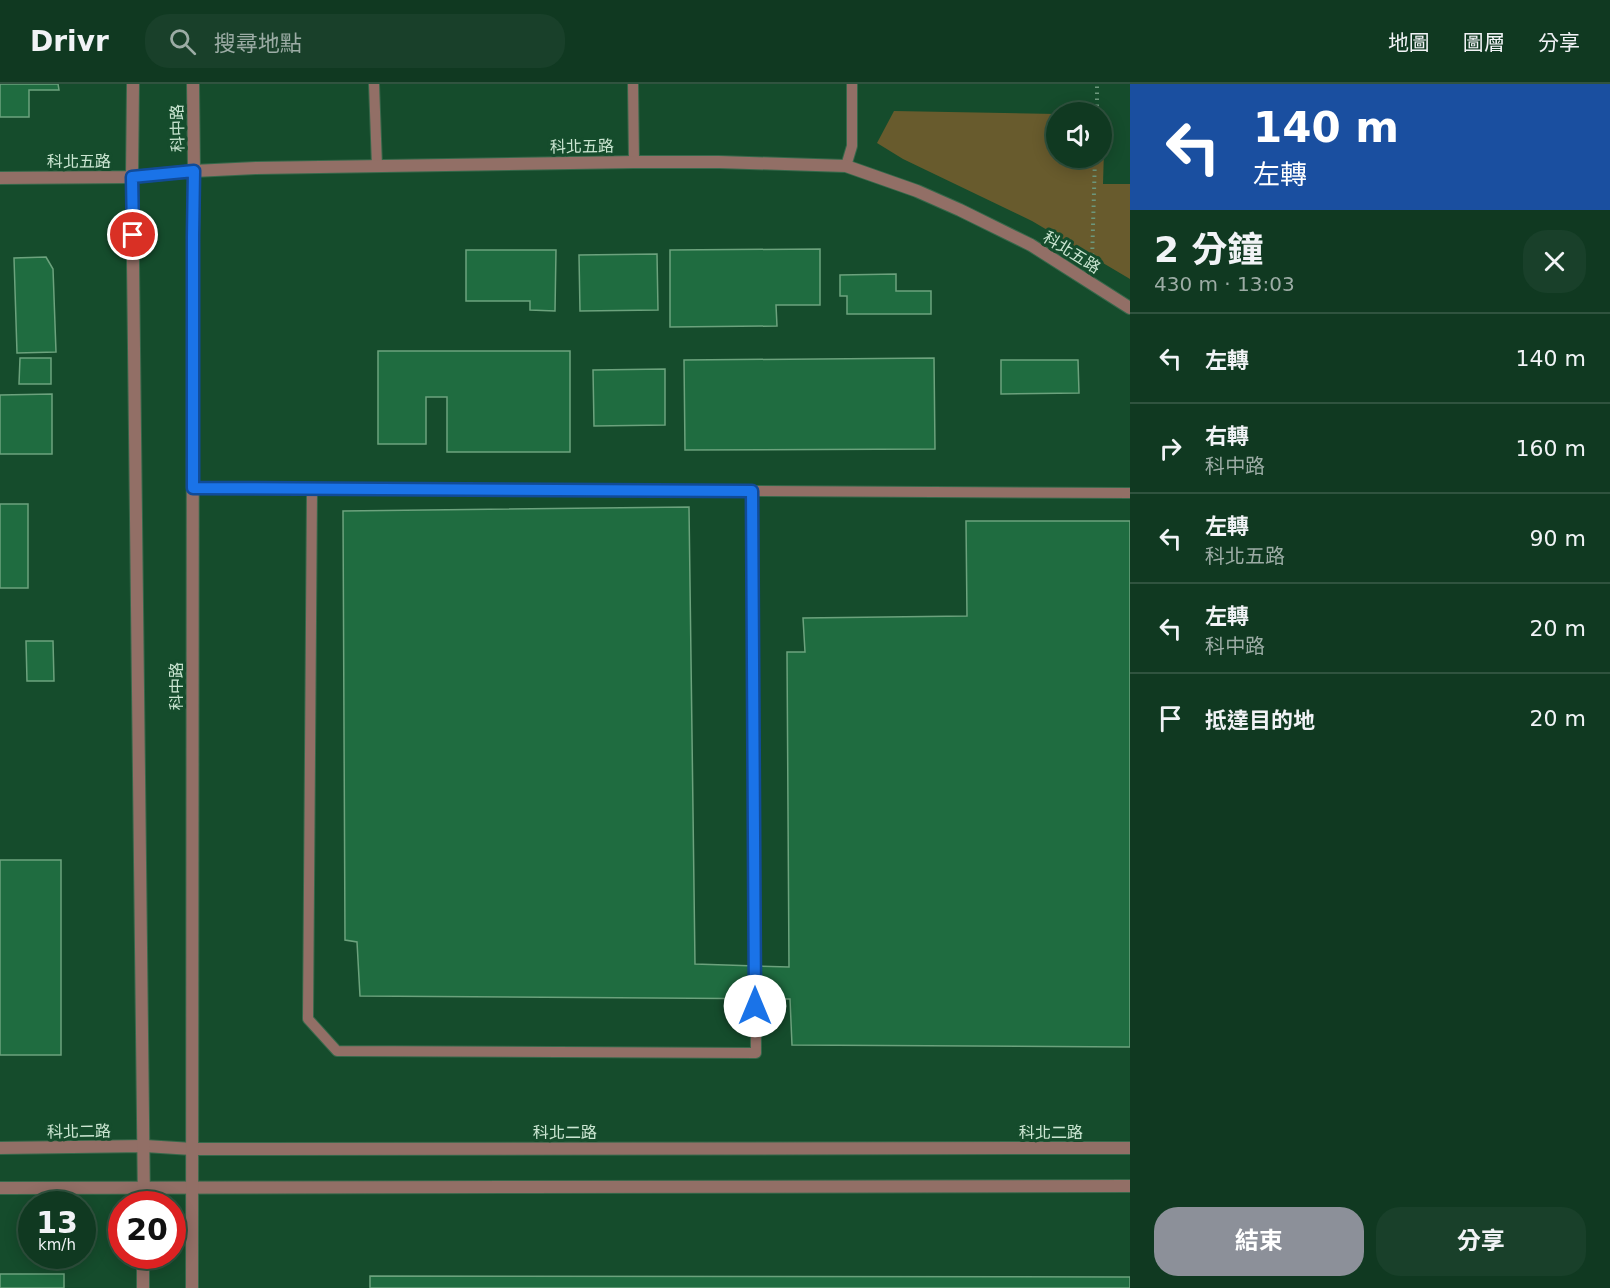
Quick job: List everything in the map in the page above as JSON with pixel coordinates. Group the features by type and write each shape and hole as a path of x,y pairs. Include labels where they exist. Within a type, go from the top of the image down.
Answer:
{"street":[{"path":"133,84 132,177 145,1191"},
{"name":"科中路","path":"192,1288 193,84"},
{"name":"科北五路","path":"0,178 132,177 256,168 634,162 846,166 917,191 960,210 1031,246 1130,308"},
{"name":"科北二路","path":"0,1148 145,1146 192,1149 1130,1148"},
{"path":"0,1188 1130,1186"},
{"path":"143,1269 143,1288"}],"lane":[{"path":"374,84 376,166"},
{"path":"633,84 634,162"},
{"path":"846,166 852,146 852,84"},
{"path":"193,488 1130,493"},
{"path":"312,489 308,1019 337,1051 744,1053 756,1053 752,491"}],"path":[{"path":"1097,84 1097,102"},
{"path":"1092,261 1095,168"}],"shaded area":[{"path":"894,111 1046,114 1046,168 1103,168 1103,184 1130,184 1130,279 1032,221 903,159 877,143"}],"building":[{"path":"0,84 58,84 59,90 29,90 29,117 0,117"},
{"path":"820,249 820,305 776,305 777,326 670,327 670,250"},
{"path":"466,250 556,250 555,311 530,310 530,301 466,301"},
{"path":"657,254 658,310 580,311 579,255"},
{"path":"46,257 53,269 56,352 17,353 14,258"},
{"path":"896,274 896,291 931,291 931,314 847,314 847,296 840,296 840,275"},
{"path":"378,351 570,351 570,452 447,452 447,397 426,397 426,444 378,444"},
{"path":"20,358 51,358 51,384 19,384"},
{"path":"934,358 935,449 685,450 684,360"},
{"path":"1001,360 1078,360 1079,393 1001,394"},
{"path":"665,369 665,425 594,426 593,370"},
{"path":"52,394 52,454 0,454 0,395"},
{"path":"0,504 28,504 28,588 0,588"},
{"path":"689,507 695,964 789,967 787,652 805,652 803,618 967,616 966,521 1130,521 1130,1047 792,1045 790,999 360,996 357,942 345,940 343,511"},
{"path":"26,641 53,641 54,681 27,681"},
{"path":"0,860 61,860 61,1055 0,1055"},
{"path":"0,1274 64,1274 64,1288 0,1288"},
{"path":"370,1276 1130,1277 1130,1288 370,1288"}],"route":[{"path":"133,235 132,177 194,171 193,488 752,491 755,1006"}]}
